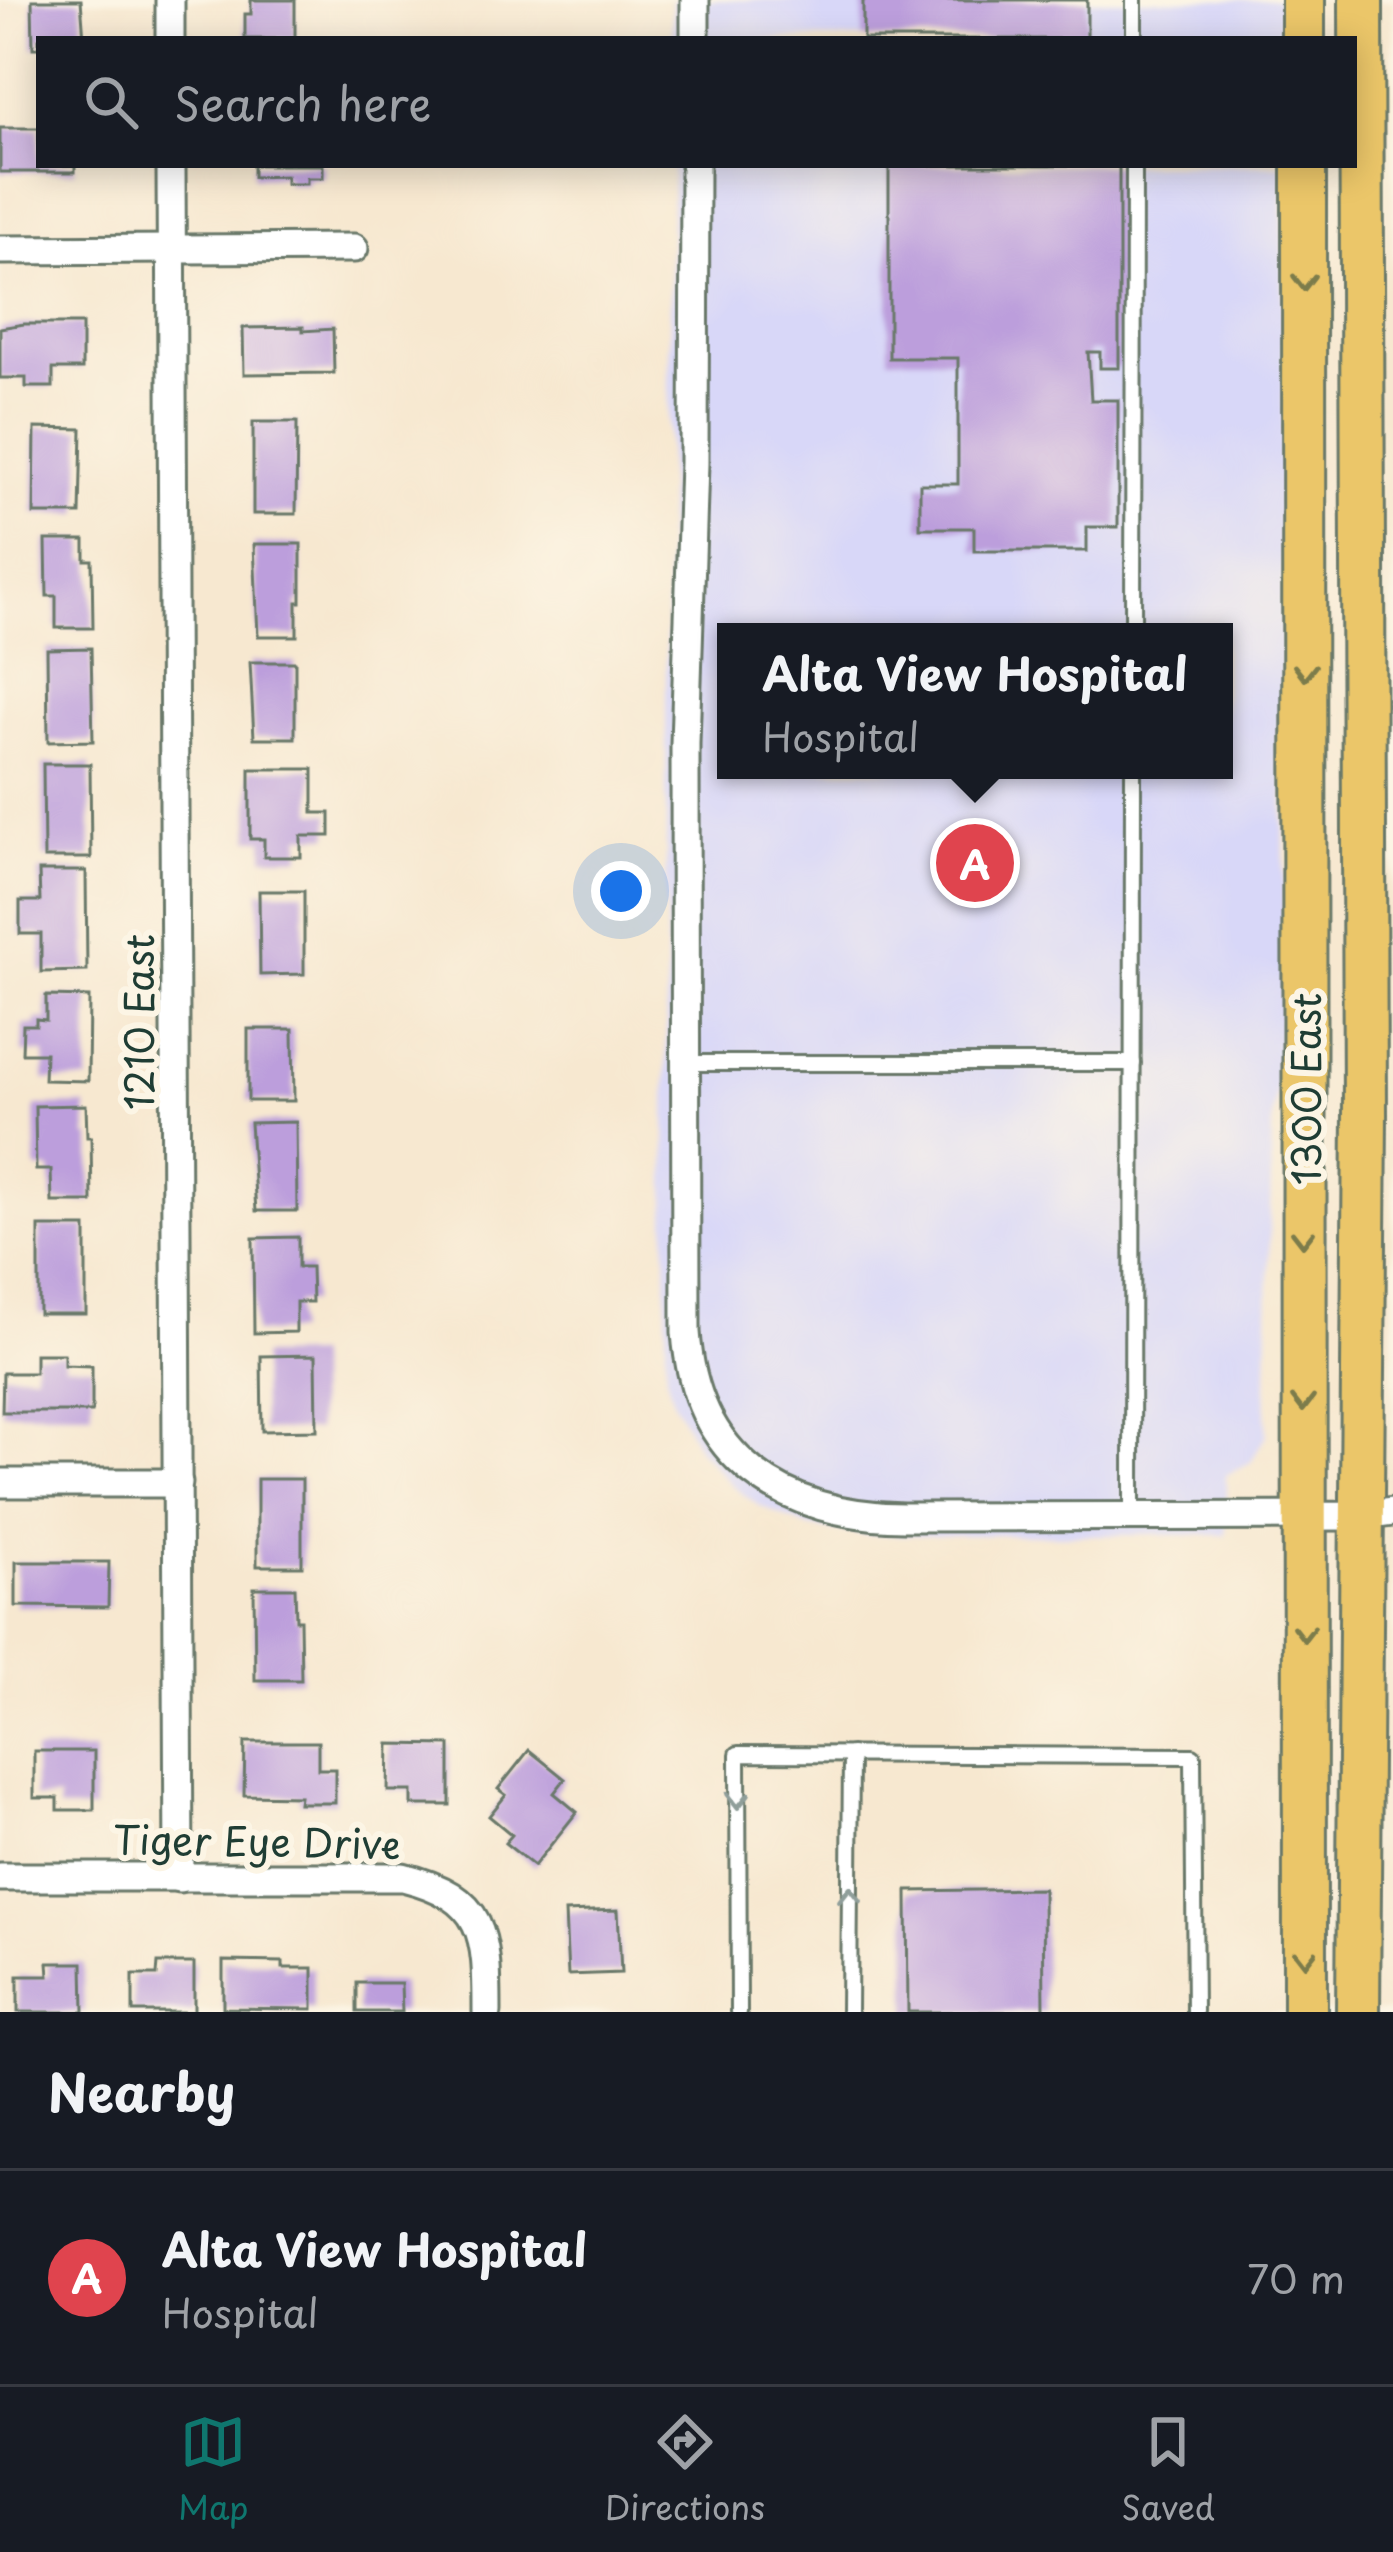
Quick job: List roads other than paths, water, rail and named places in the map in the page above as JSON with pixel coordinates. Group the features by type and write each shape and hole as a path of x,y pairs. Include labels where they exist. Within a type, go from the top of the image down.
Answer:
{"main road":[{"path":"1303,0 1303,36"},
{"name":"1300 East","path":"1358,2012 1377,1514 1365,1176 1361,0"},
{"name":"1300 East","path":"1304,168 1305,2012"}],"street":[{"path":"170,0 170,36"},
{"path":"695,0 695,36"},
{"name":"1210 East","path":"171,168 179,1878"},
{"path":"695,168 695,448 686,700 686,1063 688,1357 700,1402 724,1444 741,1462 781,1491 840,1513 903,1517 1377,1514"},
{"path":"0,250 354,248"},
{"path":"0,1484 178,1483"},
{"name":"Tiger Eye Drive","path":"0,1877 403,1877 437,1886 467,1904 482,1937 487,2012"}],"lane":[{"path":"1134,0 1134,36"},
{"path":"1133,623 1134,168"},
{"path":"1132,1517 1133,779"},
{"path":"686,1063 1132,1063"},
{"path":"739,2012 738,1754 1193,1756 1195,2012"},
{"path":"849,2012 850,1754"}],"place":[{"name":"Alta View Hospital","path":"975,863"}]}
